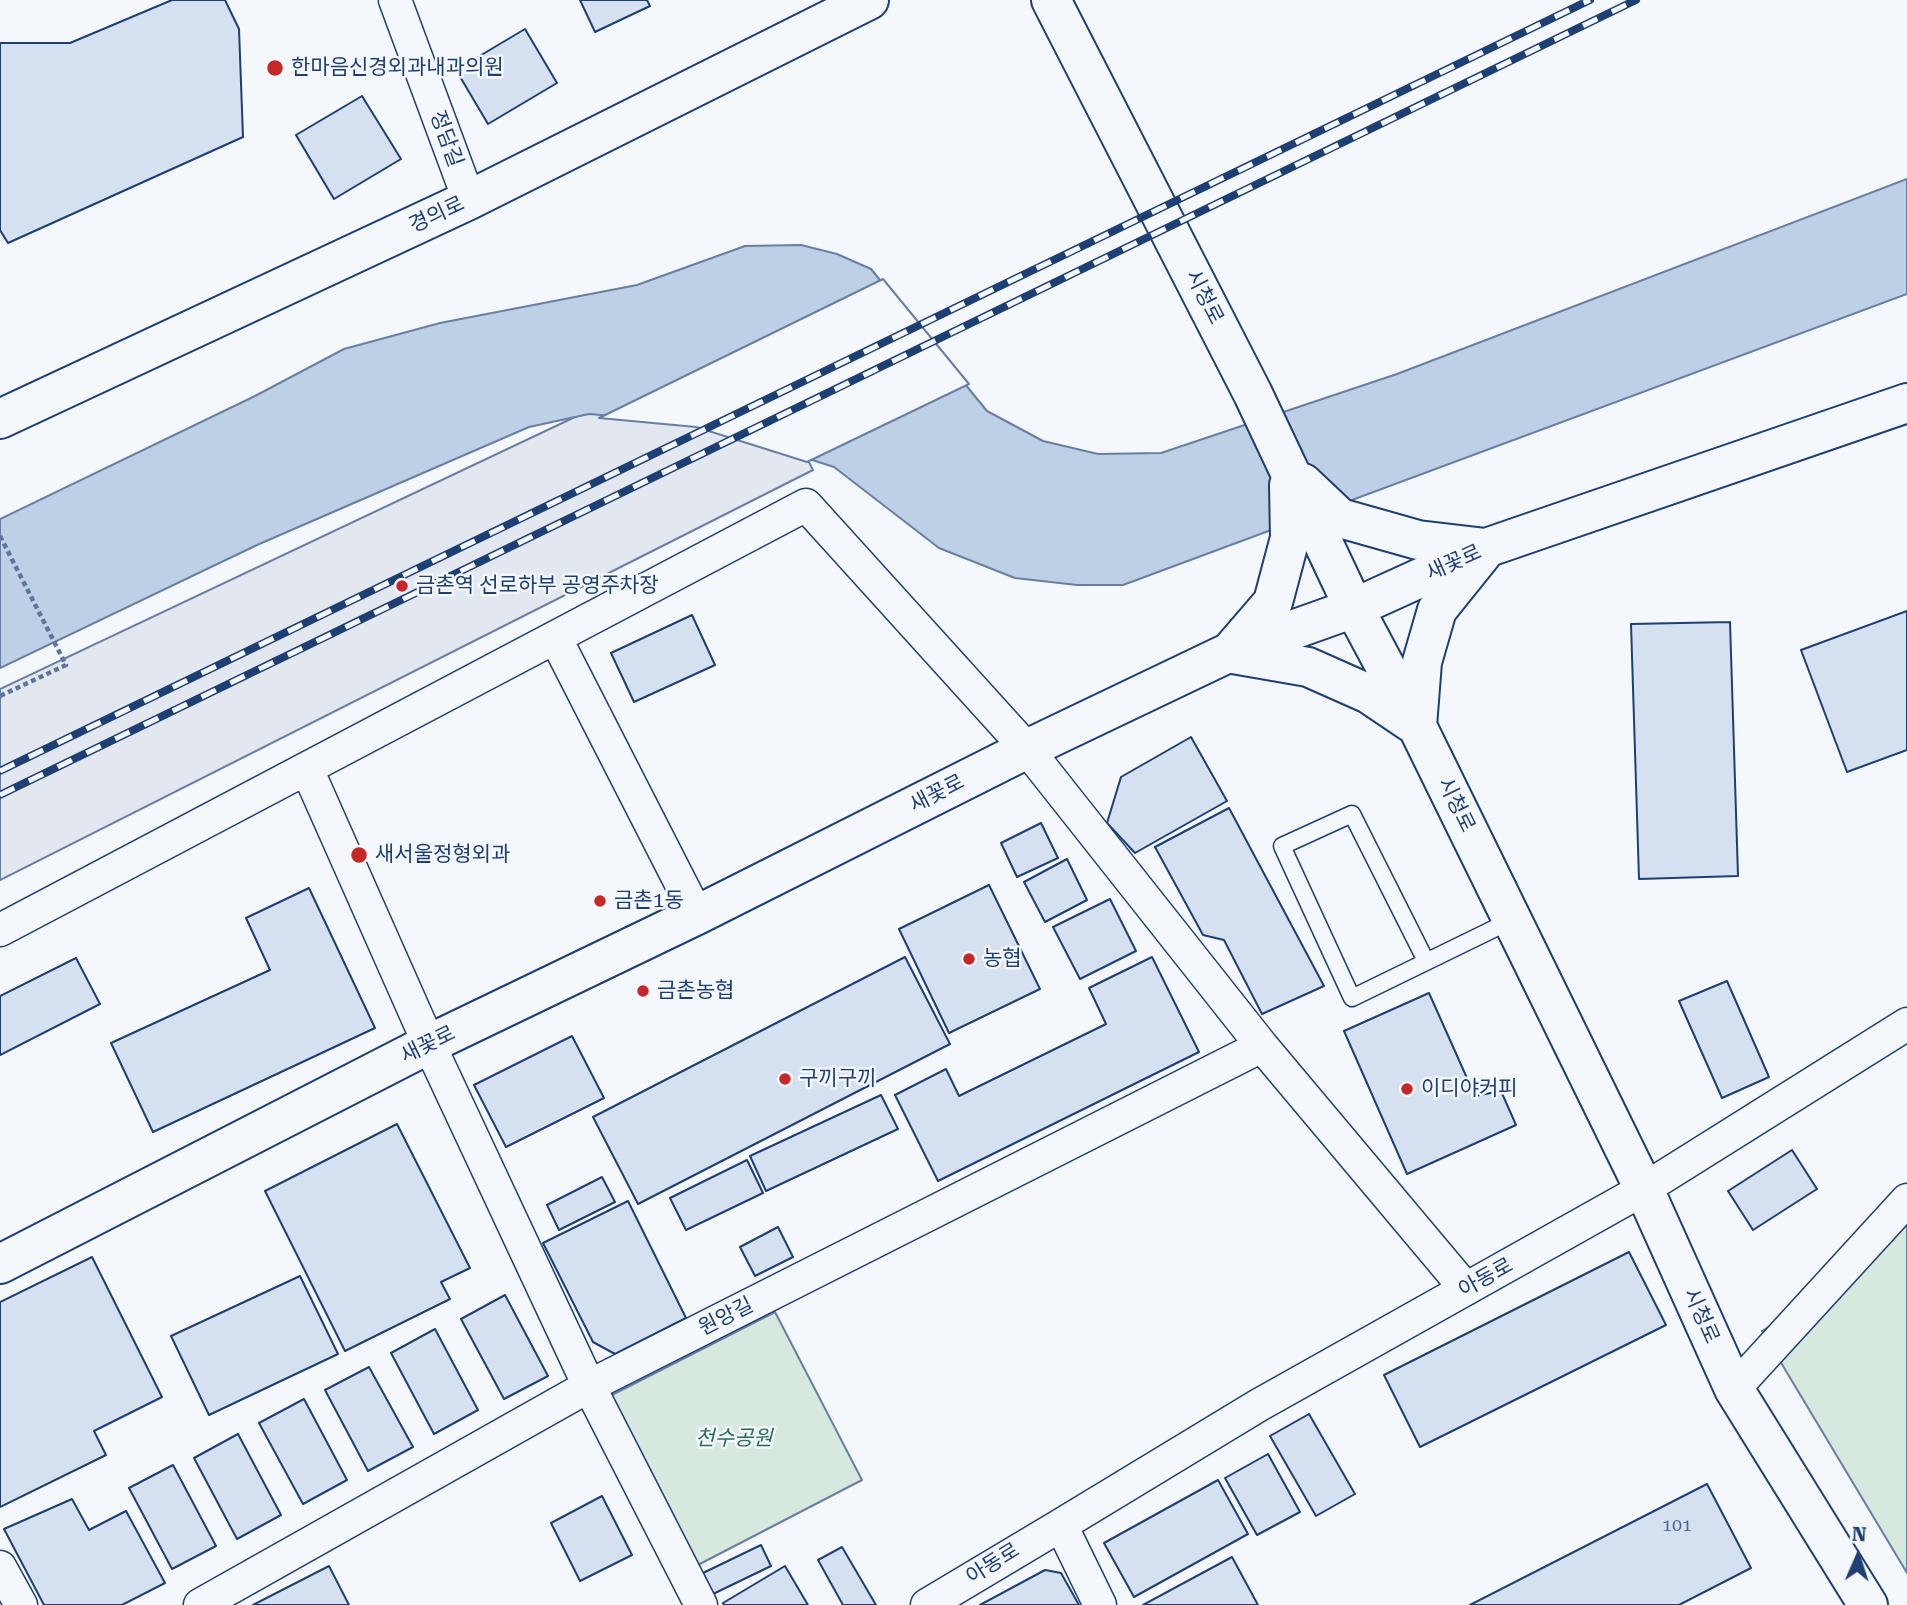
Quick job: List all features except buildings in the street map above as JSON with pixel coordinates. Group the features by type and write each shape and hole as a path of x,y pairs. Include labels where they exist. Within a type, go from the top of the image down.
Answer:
{"street":[{"name":"정담길","path":"395,0 469,200"},
{"name":"경의로","path":"0,419 469,200 869,0"},
{"name":"시청로","path":"1051,0 1253,394 1354,608 1417,726 1644,1189 1734,1389 1868,1605"},
{"name":"새꽃로","path":"0,1264 429,1044 697,915 1027,749 1228,653 1354,608 1486,548 1907,403"},
{"path":"0,930 806,505 1027,749 1262,1046 1466,1289"},
{"path":"1228,653 1273,602 1315,528 1486,548"},
{"path":"1228,653 1308,667 1369,694 1417,726 1422,662 1437,610 1486,548"},
{"path":"556,639 697,915"},
{"path":"307,769 429,1044 589,1386 701,1605"},
{"name":"아동로","path":"927,1605 1259,1405 1644,1189 1907,1024"},
{"name":"원앙길","path":"200,1605 589,1386 1262,1046"},
{"path":"1734,1389 1907,1200"},
{"path":"1061,1525 1100,1605"},
{"path":"0,1567 21,1605"}],"lane":[{"path":"1426,961 1352,814 1282,846 1352,998 1512,920"}],"path":[{"path":"0,536 66,664 0,696"}],"green space":[{"path":"1907,1216 1907,1573 1762,1331 1853,1273"},
{"name":"천수공원","path":"775,1312 862,1480 694,1567 606,1398"}],"shaded area":[{"name":"금촌역 선로하부 공영주차장","path":"744,337 813,470 0,880 0,689"}],"water":[{"path":"1907,179 1907,294 1123,585 1077,585 1015,578 939,548 834,467 697,423 589,414 529,427 257,545 0,668 0,519 255,396 344,349 440,323 637,285 745,246 801,245 837,254 871,269 987,411 1043,441 1098,454 1161,453 1397,374"}],"pier":[{"path":"883,279 969,384 807,462 696,427 599,418"}],"railway":[{"path":"0,771 1590,0"},
{"path":"0,795 1636,0"}],"place":[{"name":"한마음신경외과내과의원","path":"275,68"},
{"name":"금촌역 선로하부 공영주차장","path":"402,586"},
{"name":"새서울정형외과","path":"359,855"},
{"name":"금촌1동","path":"600,901"},
{"name":"농협","path":"969,959"},
{"name":"금촌농협","path":"643,991"},
{"name":"구끼구끼","path":"785,1079"},
{"name":"이디야커피","path":"1407,1089"}]}
